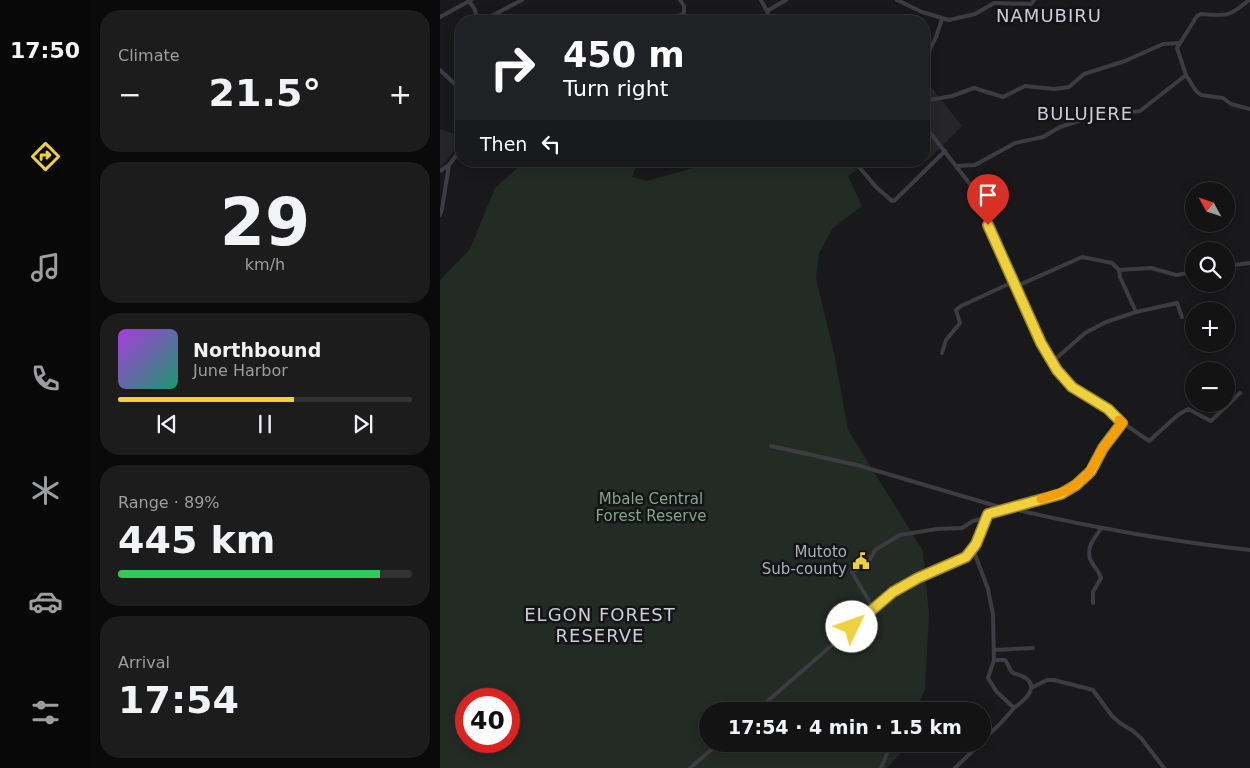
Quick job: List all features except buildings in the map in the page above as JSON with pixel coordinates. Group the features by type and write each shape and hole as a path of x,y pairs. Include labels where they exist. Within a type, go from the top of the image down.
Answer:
{"street":[{"path":"456,0 458,6"},
{"path":"493,15 522,0"},
{"path":"680,0 684,6 684,13 681,15"},
{"path":"761,0 769,15"},
{"path":"767,11 786,0"},
{"path":"897,0 942,19 953,19 971,15 994,3 1031,4 1034,0"},
{"path":"1249,0 1237,11 1230,14 1199,15 1195,17 1178,43 1178,53 1186,75 1198,94 1223,98 1231,104 1250,109"},
{"path":"440,17 470,1 478,15"},
{"path":"930,50 942,19"},
{"path":"930,99 952,96 974,88 1003,97 1025,86 1054,89 1065,88 1084,74 1125,61 1163,44 1178,43"},
{"path":"440,70 455,84"},
{"path":"957,166 975,165 1015,143 1043,137 1058,128 1091,117 1140,111 1186,75"},
{"path":"930,132 973,188 1041,343 1052,362 1072,387 1108,409 1122,423 1149,441 1178,415 1188,410 1210,421 1240,393"},
{"path":"930,166 945,151"},
{"path":"446,179 440,173 455,157"},
{"path":"440,215 449,165"},
{"path":"859,167 876,188 892,201 929,167"},
{"path":"942,353 946,340 960,322 956,310 961,306 1082,257 1112,263 1119,270 1120,277 1136,312"},
{"path":"1235,265 1250,263"},
{"path":"1119,270 1151,268 1176,275 1185,274"},
{"path":"1052,362 1088,331 1114,319 1177,303 1182,317"},
{"path":"766,702 872,608 904,585 963,560 973,549 985,518 990,513 1061,494 1076,485 1091,471 1103,448 1122,423"},
{"path":"772,446 857,465 1005,508 1101,529 1184,543 1250,550"},
{"path":"872,608 852,572 868,564 875,550 900,535 937,529 962,528 973,521 985,518"},
{"path":"1093,603 1093,592 1101,578 1090,559 1089,548 1101,529"},
{"path":"973,549 988,589 993,615 994,660 988,680 1014,708"},
{"path":"994,650 1033,648"},
{"path":"994,660 1007,661 1012,672 1028,680 1031,688"},
{"path":"991,732 1026,698 1031,688 1054,680 1093,690 1112,716 1120,724 1141,738 1164,768"},
{"path":"690,768 709,752"},
{"path":"882,768 888,752"},
{"path":"955,768 969,752"}],"shaded area":[{"path":"930,86 962,126 930,158"},
{"path":"440,129 455,134 455,150 440,168"}],"green space":[{"name":"Mbale Central Forest Reserve","path":"518,167 636,167 632,177 647,181 696,167 861,167 848,176 862,206 833,228 819,253 816,278 835,358 848,430 923,551 929,614 925,689 920,702 699,702 699,752 900,752 887,768 440,768 440,280 470,249 495,188"}],"slow traffic":[{"path":"1041,499 1061,494 1087,476 1100,452 1122,423 1119,420"}],"place":[{"name":"Mutoto Sub-county","path":"861,561"}],"district":[{"name":"NAMUBIRU","path":"1049,15"},
{"name":"BULUJERE","path":"1085,113"},
{"name":"ELGON FOREST RESERVE","path":"600,624"}],"route":[{"path":"852,627 879,602 904,585 963,560 976,544 988,514 1003,508 1061,494 1076,485 1091,471 1100,452 1122,423 1102,404 1086,397 1072,387 1057,370 1041,343 988,225"}]}
